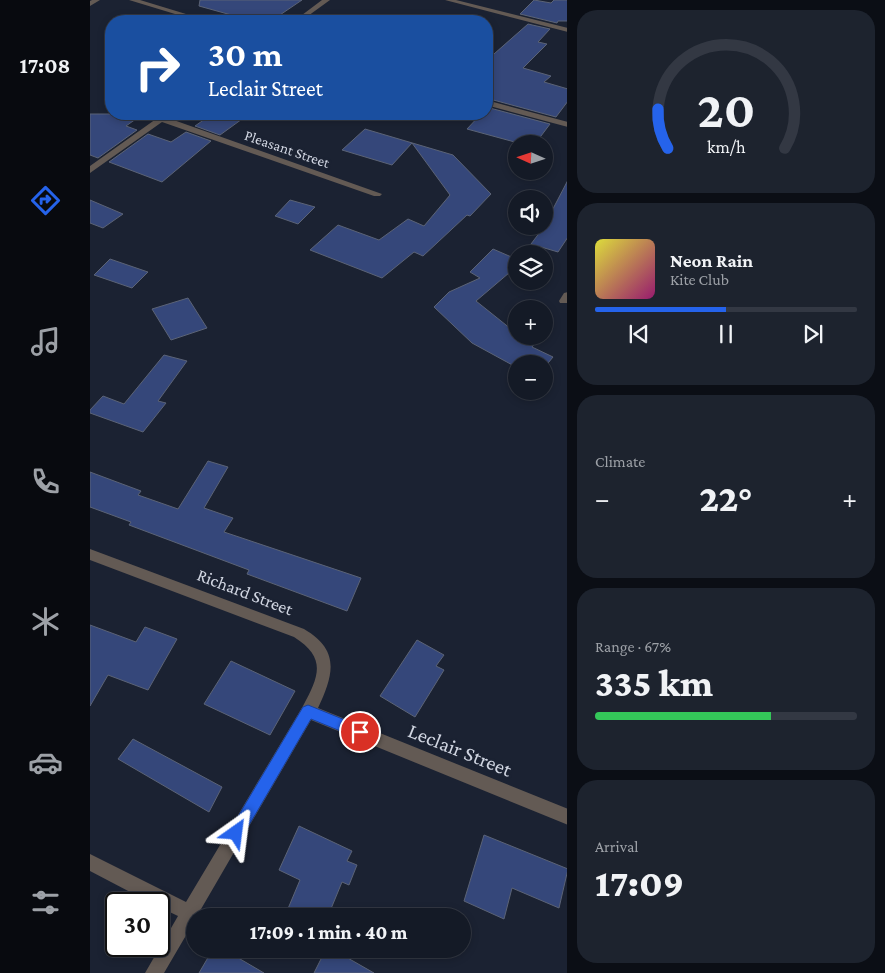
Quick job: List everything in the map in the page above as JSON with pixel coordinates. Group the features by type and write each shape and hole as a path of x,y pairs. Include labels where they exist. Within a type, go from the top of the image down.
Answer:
{"street":[{"path":"90,4 97,0"},
{"path":"132,0 184,15"},
{"path":"306,15 327,0"},
{"path":"448,0 567,30"},
{"path":"493,104 567,125"},
{"path":"90,170 161,120"},
{"name":"Pleasant Street","path":"173,120 377,194"},
{"name":"Richard Street","path":"90,554 307,637 320,648 325,663 322,680 308,711 192,908"},
{"name":"Leclair Street","path":"308,711 567,817"},
{"path":"90,862 186,911"},
{"name":"Richard Street","path":"154,973 186,918"}],"building":[{"path":"200,0 302,0 280,15 231,15 199,6"},
{"path":"534,0 551,3 554,0 567,0 567,21 558,21 557,23 520,14"},
{"path":"528,24 550,29 538,42 547,44 523,68 551,76 544,82 567,89 567,102 556,117 493,100 493,55"},
{"path":"493,109 550,124 542,135 508,135 508,140 467,129 475,120 493,120"},
{"path":"90,114 105,114 105,120 134,120 126,126 137,130 98,158 90,155"},
{"path":"204,120 241,120 220,135 195,126"},
{"path":"365,129 453,155 491,194 470,216 467,215 423,256 414,252 382,278 310,250 338,225 379,240 408,219 424,226 450,195 412,143 392,165 342,150"},
{"path":"186,132 211,141 162,182 109,162 148,134 171,142"},
{"path":"567,182 567,238 558,252 553,251 553,245 531,244 538,235 553,235 553,209"},
{"path":"90,200 123,214 103,228 90,223"},
{"path":"290,200 315,207 298,224 275,216"},
{"path":"493,249 508,256 508,274 476,301 508,327 508,345 534,345 532,347 549,355 508,355 508,363 472,343 434,307 449,292 480,278 470,272"},
{"path":"110,259 148,272 132,288 94,275"},
{"path":"188,298 207,328 171,340 152,309"},
{"path":"164,355 187,361 158,401 166,403 143,432 90,413 90,410 103,396 124,404"},
{"path":"208,461 228,467 204,508 233,518 224,532 361,578 347,611 247,574 249,570 129,525 131,522 90,507 90,472 141,491 138,495 178,509"},
{"path":"90,625 136,642 145,627 177,639 148,690 108,675 90,706"},
{"path":"417,640 444,655 436,666 444,670 415,717 380,696"},
{"path":"231,661 295,691 270,735 204,704"},
{"path":"133,739 222,787 209,812 118,759"},
{"path":"299,826 352,851 347,861 357,865 349,885 342,882 331,908 288,908 300,880 279,870"},
{"path":"484,835 567,869 559,908 512,888 504,919 464,901"},
{"path":"208,958 238,958 264,973 199,973"},
{"path":"322,958 348,958 374,973 314,973"}],"route":[{"path":"236,833 308,711 360,732"}]}
